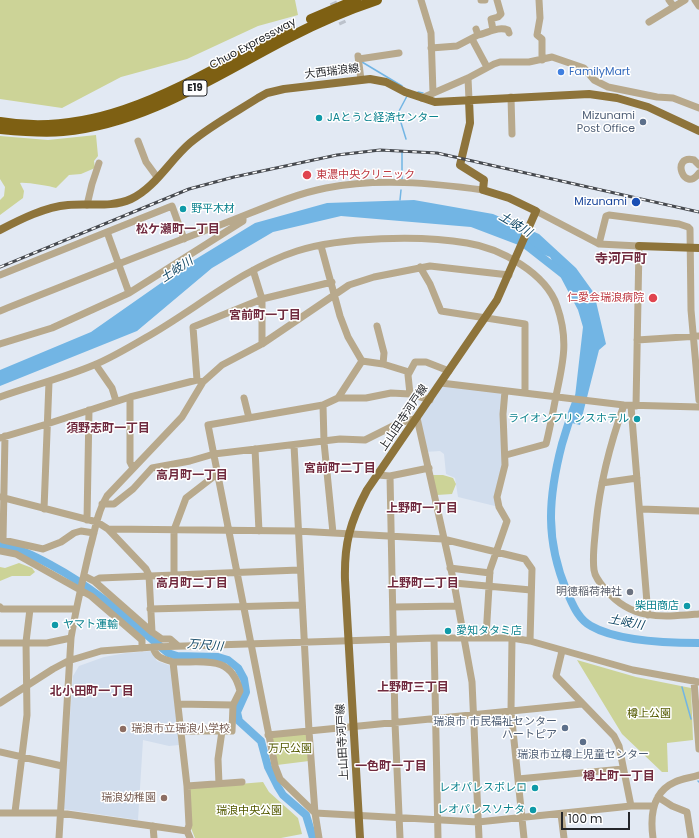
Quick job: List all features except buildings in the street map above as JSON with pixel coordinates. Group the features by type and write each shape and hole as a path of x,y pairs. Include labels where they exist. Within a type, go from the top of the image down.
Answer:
{"highway":[{"name":"Chuo Expressway","path":"0,122 26,124 76,122 102,117 135,107 173,91 268,40 356,0"},
{"name":"Chuo Expressway","path":"0,129 33,132 63,131 94,126 151,109 206,83 314,26 377,0"}],"main road":[{"name":"大西瑞浪線","path":"0,230 21,220 57,207 118,204 131,199 144,191 198,136 267,93 284,89 361,80 379,80 422,98 439,103 510,97 589,94 632,101 664,114 699,131"},
{"path":"469,100 470,123 460,165 484,180 483,190 510,198 534,215"},
{"name":"上山田寺河戸線","path":"360,838 345,564 348,534 359,506 378,475 497,300 534,215"},
{"path":"639,246 695,248"}],"street":[{"path":"421,0 430,28 433,93"},
{"path":"493,30 491,19 498,17 501,14 497,0"},
{"path":"539,0 540,18 536,31 537,35 542,39 542,60"},
{"path":"669,0 674,7"},
{"path":"649,22 685,0"},
{"path":"695,0 699,6"},
{"path":"431,48 457,46 475,34 493,30 507,29 509,33"},
{"path":"475,34 487,67"},
{"path":"361,80 358,57 399,53"},
{"path":"422,98 500,62 529,62 552,57 584,68 594,80 608,87 657,97 673,98 699,108"},
{"path":"468,78 469,100"},
{"path":"632,101 633,92"},
{"path":"510,97 512,134"},
{"path":"138,141 146,162 157,177"},
{"path":"699,164 691,160 682,164 681,173 688,179 699,182"},
{"path":"87,205 92,184 100,163"},
{"path":"688,179 694,178 699,173"},
{"path":"0,311 297,195 345,185 363,183 429,184 483,190"},
{"path":"0,275 172,206 184,239"},
{"path":"599,244 606,216 614,214 639,220 688,227 691,232 695,248 691,310 696,336 699,400"},
{"path":"534,215 599,244 639,246 638,340 630,406 641,509 648,615"},
{"path":"0,344 52,328 129,293 242,221 243,216"},
{"path":"107,232 129,293"},
{"path":"0,397 49,382 96,365 146,338 253,270 298,251 364,240 402,238 467,242 515,259 530,271 546,288 557,304 564,334 564,364 558,397 546,444 506,456"},
{"path":"321,246 348,337 362,361"},
{"path":"94,533 74,533 61,542 43,548 3,540 1,498 2,437 130,397 200,381 222,365 262,344 349,285 374,277 430,266 509,275"},
{"path":"420,267 430,284 441,311 525,324 525,393"},
{"path":"253,270 262,299 262,344"},
{"path":"59,838 68,662 71,638 80,590 102,504 107,496 182,417 200,381 193,327 262,299 332,282"},
{"path":"691,310 699,309"},
{"path":"377,326 384,353 382,364"},
{"path":"638,340 696,336"},
{"path":"362,361 382,364 409,372"},
{"path":"338,398 362,361"},
{"path":"410,394 409,372 415,362 426,362 449,372"},
{"path":"96,365 112,388 116,401"},
{"path":"44,509 49,382"},
{"path":"441,383 630,406 699,407"},
{"path":"486,637 490,573 496,551 508,521 499,507 498,497 506,456 503,414 505,391"},
{"path":"430,400 410,394 338,398 323,405 208,425 268,735 275,766 280,779 315,813 478,822 631,806 653,806"},
{"path":"130,397 130,462 133,468"},
{"path":"244,398 249,418"},
{"path":"323,405 324,442 333,533"},
{"path":"630,406 614,434 602,483 597,512 594,572 598,580 615,601 635,612 648,615 668,616 699,614"},
{"path":"87,520 89,410"},
{"path":"102,504 114,504 133,489 152,468 190,461 214,454 340,439 365,440 397,424 417,418 454,583 472,682 478,838"},
{"path":"294,445 299,570 309,731 315,813 319,838"},
{"path":"255,449 259,531"},
{"path":"378,475 390,476 429,468"},
{"path":"174,574 174,530 186,498 217,474"},
{"path":"390,476 394,607 395,723 401,818 400,838"},
{"path":"602,483 637,478"},
{"path":"1,498 97,522 108,529 146,569 149,575 152,632"},
{"path":"641,509 699,511"},
{"path":"108,529 297,531 392,536 443,539 496,551 525,559 532,570 530,641"},
{"path":"0,551 16,554 91,596 142,640 142,648"},
{"path":"450,568 490,573"},
{"path":"94,581 100,578 149,575 299,570"},
{"path":"84,576 94,581 152,632 162,639 170,639 178,646"},
{"path":"454,583 531,590"},
{"path":"150,609 301,605"},
{"path":"394,607 458,606"},
{"path":"0,607 2,609 76,609"},
{"path":"15,812 27,715 25,687 26,642 30,609"},
{"path":"0,643 47,643 71,638"},
{"path":"434,638 438,838"},
{"path":"0,703 68,662 101,651 178,646 434,638 512,638 530,641 633,670 696,682 699,749"},
{"path":"512,638 511,711 524,838"},
{"path":"153,647 155,654 161,658 173,662 216,663 226,665 233,672 240,690 233,705 232,731 181,731"},
{"path":"562,650 556,676 614,736 619,746 631,806"},
{"path":"0,812 60,813 154,826 189,834 187,786 173,662"},
{"path":"178,704 233,705"},
{"path":"268,735 582,704"},
{"path":"219,784 218,759 222,731"},
{"path":"0,752 62,766"},
{"path":"518,778 623,768"},
{"path":"654,838 651,821 653,806 658,797 673,782 699,775"},
{"path":"187,786 242,782"},
{"path":"658,797 672,806 687,812 691,838"},
{"path":"561,814 564,838"},
{"path":"154,826 154,838"}],"shaded area":[{"path":"441,383 505,391 506,455 496,496 499,507 458,497 455,478 446,474 444,454 440,451 425,452 417,418"},
{"name":"瑞浪市立瑞浪小学校","path":"151,651 157,661 171,666 179,745 169,746 143,740 138,820 63,809 73,676 79,666 104,657"}],"green space":[{"path":"0,0 295,0 298,15 258,26 187,59 121,77 62,108 0,99"},
{"path":"96,135 98,156 94,161 95,168 81,174 69,175 56,188 20,183 24,191 23,198 0,215 0,200 4,196 5,187 0,179 0,136 48,140"},
{"path":"432,475 443,475 453,478 456,484 452,494 437,495"},
{"path":"19,563 32,568 35,572 30,576 12,576 0,581 0,567 5,568"},
{"name":"樽上公園","path":"577,660 636,677 691,688 693,740 667,743 668,772 662,772 622,734"},
{"name":"万尺公園","path":"307,734 309,761 277,765 271,737"},
{"name":"瑞浪中央公園","path":"263,782 269,792 298,818 302,834 281,838 195,838 191,828 189,790 191,788"}],"water":[{"path":"414,200 493,214 539,234 576,268 594,293 606,344 599,350 580,425 572,423 583,327 578,310 550,257 471,227 341,216 273,232 212,268 137,331 0,386 0,370 91,332 191,262 255,223 327,203"}],"waterway":[{"path":"362,62 402,86"},
{"path":"418,92 423,93"},
{"path":"406,139 398,113 407,96"},
{"path":"402,152 402,179"},
{"path":"400,200 401,190"},
{"name":"土岐川","path":"526,245 563,274"},
{"name":"土岐川","path":"578,398 567,426 557,464 551,519 555,555 560,573 574,607 579,616 586,623 602,631 615,635 658,642 699,643"},
{"name":"万尺川","path":"0,546 26,553 83,584 126,617 168,653 177,656 218,657 228,660 238,668 244,679 246,692 237,712 239,721 261,741 268,767 278,787 283,795 306,815 313,838"},
{"path":"682,687 691,719"}],"tunnel":[{"path":"333,2 343,24"}],"railway":[{"path":"0,267 189,189 234,177 337,155 380,150 437,153 699,212"}],"place":[{"name":"FamilyMart","path":"561,72"},
{"name":"JAとうと経済センター","path":"319,118"},
{"name":"Mizunami Post Office","path":"643,122"},
{"name":"東濃中央クリニック","path":"307,175"},
{"name":"Mizunami","path":"636,202"},
{"name":"野平木材","path":"183,209"},
{"name":"仁愛会瑞浪病院","path":"653,298"},
{"name":"ライオンプリンスホテル","path":"637,419"},
{"name":"明徳稲荷神社","path":"630,592"},
{"name":"柴田商店","path":"687,606"},
{"name":"ヤマト運輸","path":"55,625"},
{"name":"愛知タタミ店","path":"448,631"},
{"name":"瑞浪市 市民福祉センター ハートピア","path":"565,728"},
{"name":"瑞浪市立瑞浪小学校","path":"123,729"},
{"name":"瑞浪市立樽上児童センター","path":"583,742"},
{"name":"レオパレスボレロ","path":"535,788"},
{"name":"瑞浪幼稚園","path":"164,798"},
{"name":"レオパレスソナタ","path":"533,810"}],"district":[{"name":"松ケ瀬町一丁目","path":"178,230"},
{"name":"寺河戸町","path":"621,260"},
{"name":"宮前町一丁目","path":"265,316"},
{"name":"須野志町一丁目","path":"108,429"},
{"name":"宮前町二丁目","path":"340,469"},
{"name":"高月町一丁目","path":"192,476"},
{"name":"上野町一丁目","path":"422,509"},
{"name":"高月町二丁目","path":"192,584"},
{"name":"上野町二丁目","path":"423,584"},
{"name":"上野町三丁目","path":"413,688"},
{"name":"北小田町一丁目","path":"92,692"},
{"name":"一色町一丁目","path":"391,767"},
{"name":"樽上町一丁目","path":"619,777"}]}
